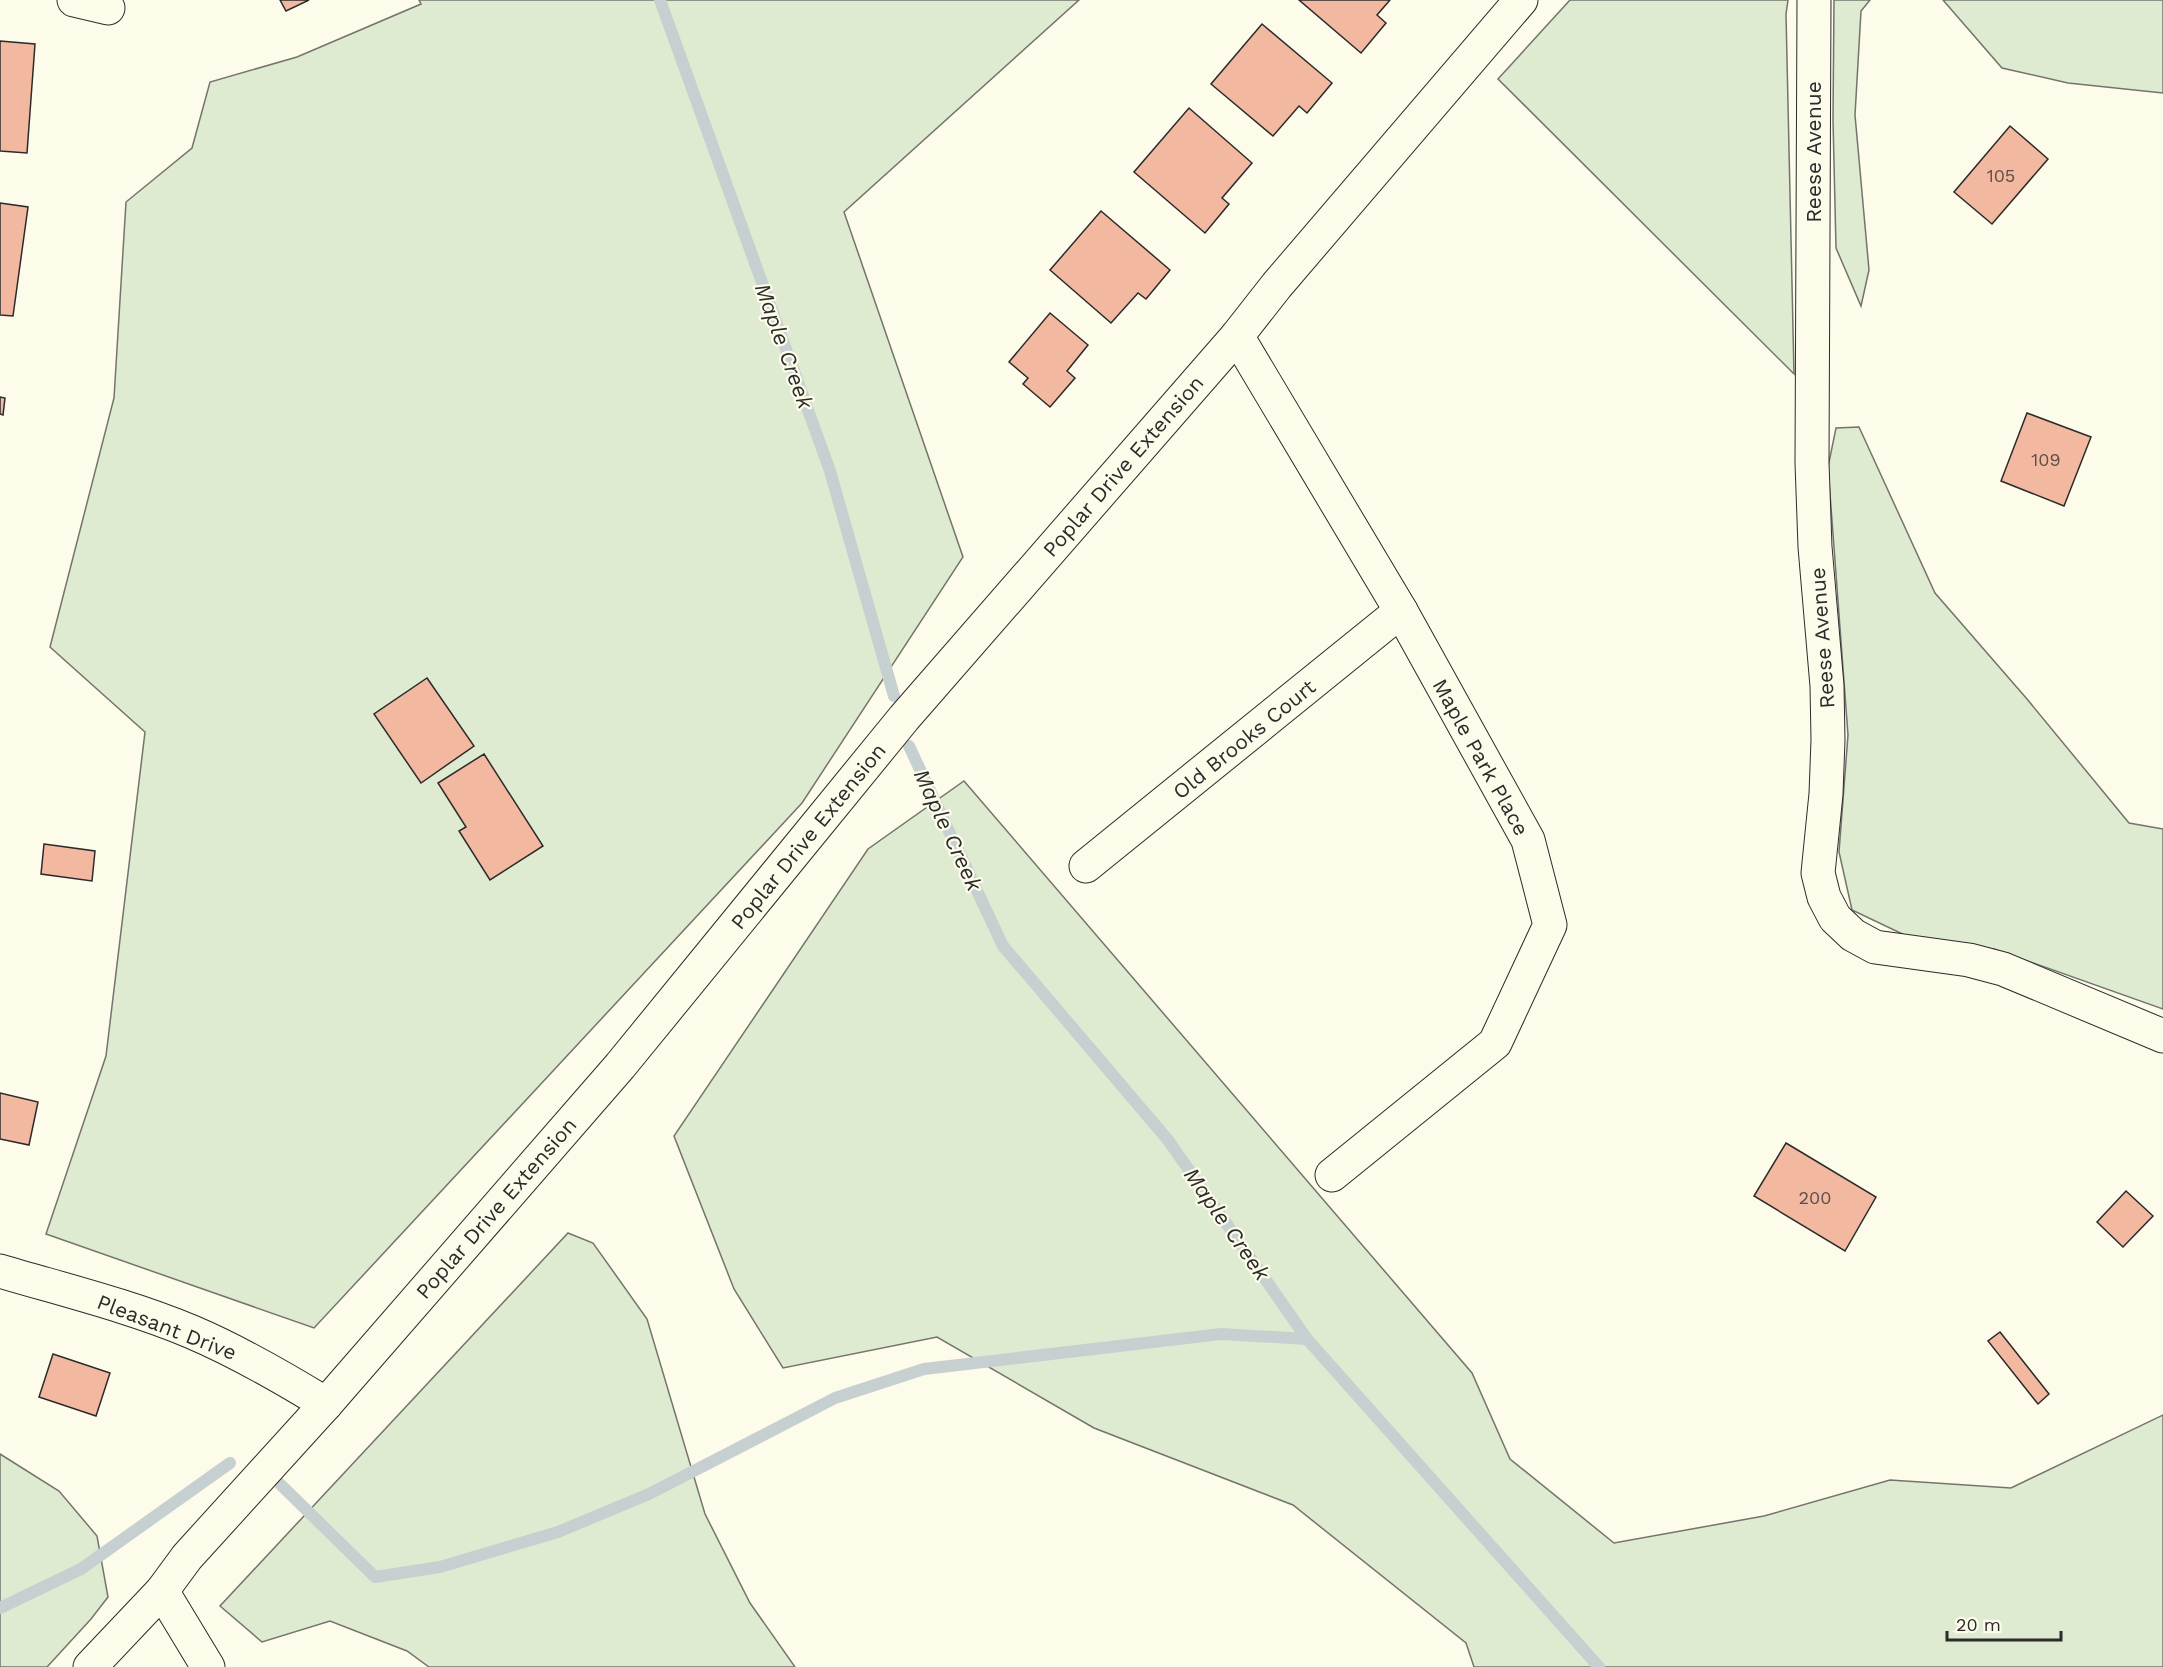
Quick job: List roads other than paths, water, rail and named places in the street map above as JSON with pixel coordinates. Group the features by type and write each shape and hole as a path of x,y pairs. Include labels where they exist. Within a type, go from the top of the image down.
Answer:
{"street":[{"path":"74,0 108,8"},
{"name":"Poplar Drive Extension","path":"90,1667 162,1591 187,1557 326,1404 620,1066 904,718 1237,336 1277,285 1521,0"},
{"name":"Reese Avenue","path":"1814,0 1812,463 1815,547 1827,686 1826,783 1818,873 1824,897 1835,918 1853,935 1875,947 1970,960 2003,969 2163,1036"},
{"name":"Maple Park Place","path":"1237,336 1401,611 1528,840 1550,925 1495,1044 1332,1175"},
{"name":"Old Brooks Court","path":"1086,866 1401,611"},
{"name":"Pleasant Drive","path":"0,1271 107,1302 190,1332 237,1353 326,1404"},
{"path":"162,1591 208,1667"}],"waterway":[{"name":"Maple Creek","path":"660,0 830,471 894,696"},
{"name":"Maple Creek","path":"909,746 1003,946 1168,1140 1307,1339 1599,1667"},
{"path":"280,1484 375,1577 440,1567 558,1532 649,1494 835,1398 924,1369 1221,1334 1307,1339"},
{"path":"0,1608 81,1569 230,1463"}]}
